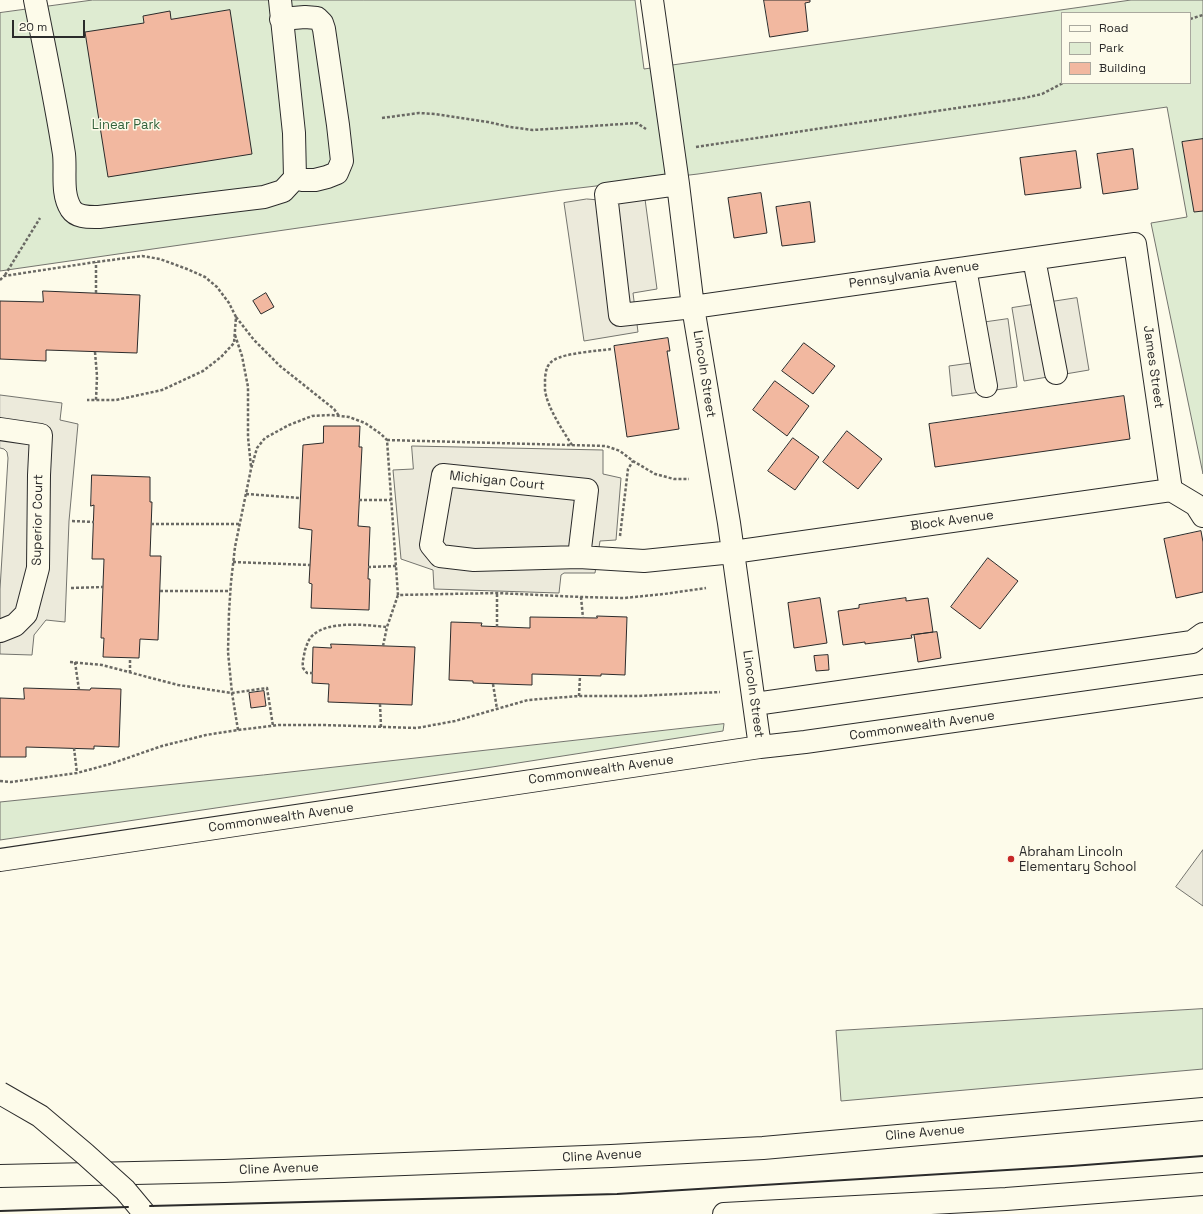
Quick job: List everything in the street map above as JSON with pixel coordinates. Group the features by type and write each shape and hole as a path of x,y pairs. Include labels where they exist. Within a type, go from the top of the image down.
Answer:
{"main road":[{"path":"35,0 64,156 66,197 71,209 77,215 87,218 99,217 264,197 283,191 295,178 294,133 281,10 305,17 317,18 322,23 338,125 342,161 337,172 327,178 303,180 295,178"},
{"name":"Lincoln Street","path":"652,0 674,150 693,307 733,552 760,747"},
{"name":"Pennsylvania Avenue","path":"678,184 606,194 620,315 693,307 1135,244"},
{"name":"James Street","path":"1135,244 1172,490"},
{"path":"1034,258 1056,372"},
{"path":"965,268 986,386"},
{"name":"Superior Court","path":"0,429 41,435 38,475 38,568 26,614 15,625 0,631"},
{"name":"Michigan Court","path":"579,557 587,490 443,475 431,545 440,556 474,560 579,557 644,560 733,552"},
{"path":"1172,490 1196,505 1203,516"},
{"name":"Block Avenue","path":"733,552 1172,490"},
{"path":"755,704 1192,642 1203,634"},
{"name":"Commonwealth Avenue","path":"0,860 760,747 1203,686"},
{"path":"0,1093 40,1116 125,1190 145,1214"},
{"name":"Cline Avenue","path":"0,1176 224,1171 612,1156 755,1148 1203,1109"},
{"path":"724,1214 1006,1199 1203,1184"}],"path":[{"path":"1191,19 1203,15"},
{"path":"382,118 418,113 435,114 533,130 637,123 674,150 1024,98 1042,94 1061,84"},
{"path":"0,280 40,218"},
{"path":"4,276 142,256 160,259 187,269 205,277 216,287 229,304 236,317 254,340 280,366 334,409 339,416"},
{"path":"96,262 96,293"},
{"path":"88,400 116,400 162,390 203,371 221,357 234,343 236,317"},
{"path":"235,335 242,356 248,387 248,437 251,469"},
{"path":"573,445 563,431 551,408 545,391 545,375 547,366 554,359 564,356 611,349"},
{"path":"95,352 97,376 96,400"},
{"path":"238,730 232,693 228,652 230,591 235,547 251,469 257,448 265,438 289,425 312,416 331,415 350,417 365,423 387,440 398,596 382,646"},
{"path":"387,440 606,446 620,451 633,461 655,474 674,479 689,479"},
{"path":"619,542 628,469 633,461"},
{"path":"246,494 300,498"},
{"path":"360,500 391,500"},
{"path":"72,521 94,522"},
{"path":"151,524 240,524"},
{"path":"233,562 310,565"},
{"path":"368,567 396,566"},
{"path":"71,588 103,587"},
{"path":"398,596 497,593 624,598 706,588"},
{"path":"160,591 230,591"},
{"path":"497,593 497,627"},
{"path":"581,597 583,618"},
{"path":"312,673 307,673 302,668 302,661 308,640 312,635 331,626 368,625 387,627"},
{"path":"130,658 130,673"},
{"path":"70,662 102,665 178,685 232,693 267,688 272,726"},
{"path":"75,662 78,690"},
{"path":"579,696 580,676"},
{"path":"493,684 496,709"},
{"path":"0,781 11,782 77,773 110,764 162,746 206,735 238,730 272,726 324,725 417,728 455,721 528,700 579,696 638,696 720,692"},
{"path":"380,704 381,727"},
{"path":"74,748 77,773"}],"green space":[{"name":"Linear Park","path":"93,0 635,0 644,69 1131,0 1203,0 1203,474 1151,223 1187,217 1167,107 698,174 562,190 0,271 0,13"},
{"path":"724,724 723,731 0,840 0,802 263,775"},
{"path":"1203,1009 1203,1069 841,1101 836,1031"}],"shaded area":[{"path":"587,199 623,202 645,199 657,289 633,293 638,332 584,341 564,203"},
{"path":"1077,298 1089,370 1024,381 1012,308"},
{"path":"1008,319 1017,387 952,396 949,366 971,363 966,325"},
{"path":"0,395 62,403 60,420 78,424 69,521 65,622 46,620 34,635 32,655 0,654 0,589 8,458 7,452 0,448"},
{"path":"412,446 603,450 603,474 621,478 616,540 600,541 595,573 564,573 561,575 559,593 434,589 433,570 401,559 393,470 413,469"},
{"path":"1203,850 1203,906 1176,887"}],"building":[{"path":"764,0 810,0 810,2 805,3 808,31 770,37"},
{"path":"230,10 252,154 108,177 85,32 144,23 143,16 170,11 171,19"},
{"path":"1203,139 1203,211 1194,212 1182,142"},
{"path":"1133,149 1138,189 1103,194 1097,154"},
{"path":"1076,151 1081,188 1025,195 1020,158"},
{"path":"761,193 767,233 734,238 728,198"},
{"path":"810,202 815,242 782,246 776,207"},
{"path":"43,291 140,295 137,353 46,350 46,361 0,359 0,301 43,302"},
{"path":"266,293 274,307 261,314 253,301"},
{"path":"668,338 670,351 667,351 679,429 627,437 614,346"},
{"path":"804,343 835,366 813,394 782,371"},
{"path":"775,381 809,406 787,436 753,410"},
{"path":"1124,396 1130,439 935,467 929,424"},
{"path":"324,426 360,426 359,447 362,447 358,526 370,527 368,579 370,579 369,610 311,608 312,584 309,583 312,530 299,528 303,445 323,443"},
{"path":"847,431 882,459 858,489 823,462"},
{"path":"793,438 819,457 795,490 768,471"},
{"path":"92,475 150,477 150,502 152,502 150,556 161,556 158,640 140,639 139,658 103,657 104,638 101,638 104,559 92,559 94,505 91,506"},
{"path":"1201,531 1203,542 1203,592 1176,598 1164,539"},
{"path":"988,558 1018,581 980,629 951,607"},
{"path":"820,598 827,643 794,648 788,603"},
{"path":"906,598 906,601 928,598 933,632 911,635 912,638 865,644 865,642 843,645 838,611 859,608 859,605"},
{"path":"597,616 627,617 625,675 601,674 601,676 532,674 532,685 473,683 473,681 449,680 451,622 482,623 481,626 530,628 530,617 597,618"},
{"path":"937,632 941,658 918,662 914,635"},
{"path":"331,644 415,647 412,705 328,702 329,684 312,683 313,647 331,648"},
{"path":"828,655 829,670 816,671 814,656"},
{"path":"24,688 90,690 91,688 121,689 119,747 94,746 94,749 26,747 26,757 0,757 0,698 24,699"},
{"path":"264,691 266,706 251,708 249,693"}],"wall":[{"path":"150,1206 617,1194 1072,1166 1203,1156"},
{"path":"0,1211 128,1207"}],"place":[{"name":"Abraham Lincoln Elementary School","path":"1011,859"}]}
